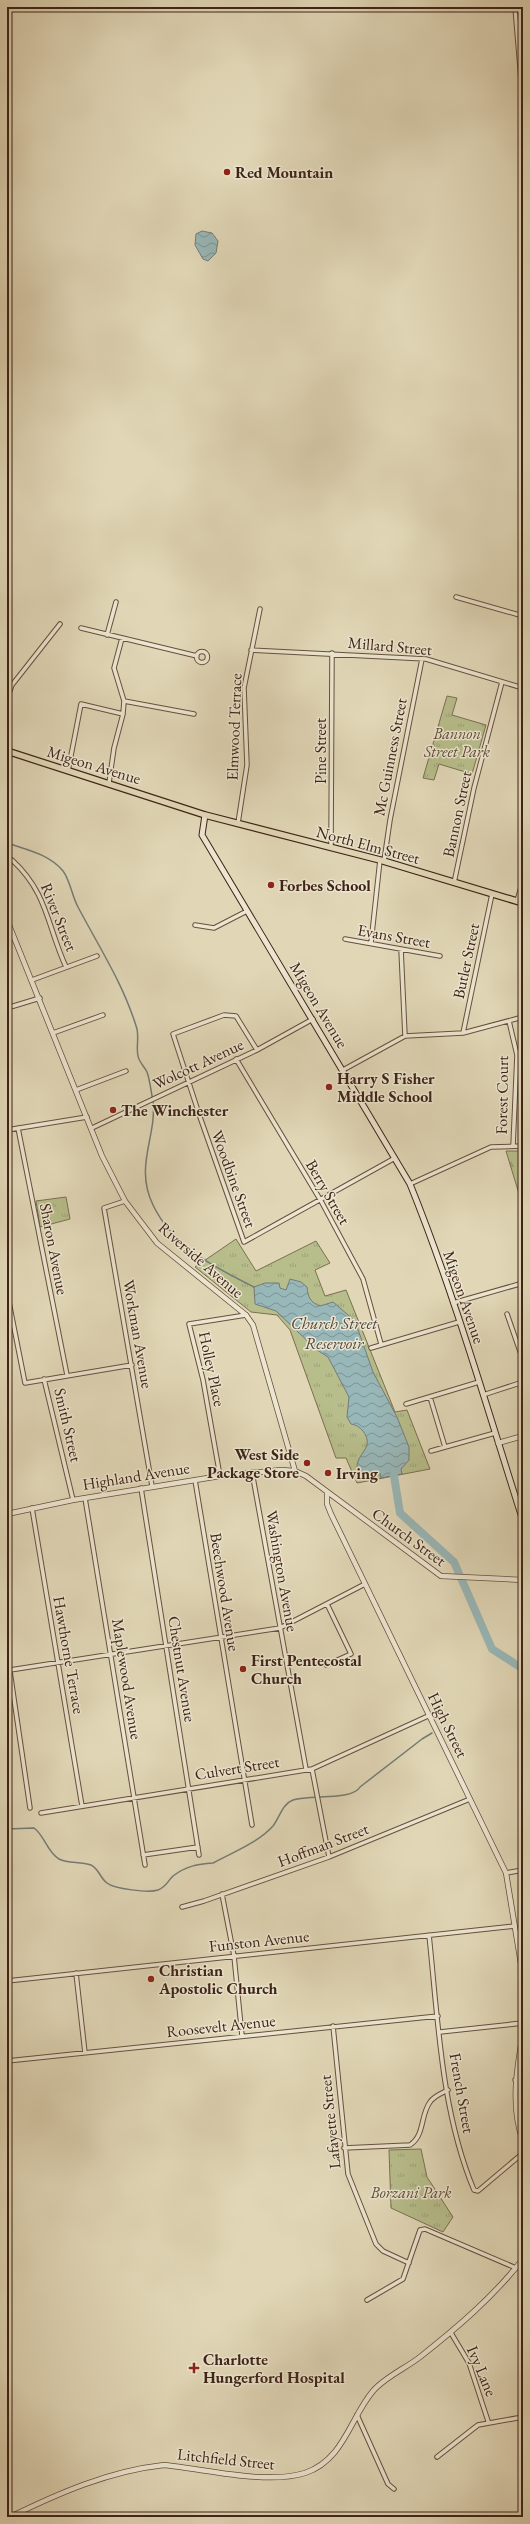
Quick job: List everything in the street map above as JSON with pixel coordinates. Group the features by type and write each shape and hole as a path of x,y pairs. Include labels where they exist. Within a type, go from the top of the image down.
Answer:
{"main road":[{"name":"Migeon Avenue","path":"7,751 205,815 202,835 396,1158 410,1184 425,1219 496,1433 523,1521"},
{"name":"North Elm Street","path":"205,815 382,860 454,883 523,902"}],"street":[{"path":"515,7 523,104"},
{"path":"456,597 523,616"},
{"path":"107,635 116,602"},
{"name":"Elmwood Terrace","path":"238,823 247,770 243,698 260,609"},
{"path":"7,699 12,685 60,624"},
{"path":"81,628 197,656"},
{"path":"109,783 114,748 124,714 124,701 114,668 122,638"},
{"name":"Millard Street","path":"251,650 332,653 422,659 523,688"},
{"name":"Pine Street","path":"331,848 332,653"},
{"name":"Mc Guinness Street","path":"371,943 382,860 422,659"},
{"name":"Bannon Street","path":"454,883 474,788 502,682"},
{"path":"124,701 194,714"},
{"path":"68,770 81,704 124,714"},
{"name":"River Street","path":"12,860 36,887 47,912 54,938 66,967"},
{"path":"516,900 523,880"},
{"name":"Butler Street","path":"463,1033 492,894"},
{"path":"195,925 214,928 247,911"},
{"name":"Riverside Avenue","path":"7,920 113,1180 125,1201 157,1243 246,1315 253,1325 295,1471"},
{"name":"Evans Street","path":"345,939 440,956"},
{"path":"401,949 405,1036"},
{"path":"32,980 96,956"},
{"path":"7,1008 40,998"},
{"path":"53,1033 103,1015"},
{"name":"Woodbine Street","path":"257,1050 236,1016 224,1015 173,1034 244,1242 321,1201"},
{"path":"343,1070 405,1036 463,1033 523,1017"},
{"name":"Wolcott Avenue","path":"92,1128 257,1050 313,1019"},
{"name":"Forest Court","path":"509,1021 517,1056 513,1146"},
{"name":"Berry Street","path":"236,1059 321,1201 363,1279 381,1344"},
{"path":"76,1090 126,1071"},
{"path":"7,1130 87,1117"},
{"name":"Sharon Avenue","path":"18,1128 67,1375"},
{"path":"410,1184 487,1149 523,1146"},
{"path":"321,1201 396,1158"},
{"name":"Workman Avenue","path":"125,1201 104,1208 152,1486"},
{"path":"453,1303 523,1283"},
{"path":"7,1292 25,1383 132,1365"},
{"path":"507,1314 523,1360"},
{"name":"Holley Place","path":"220,1476 203,1380 189,1324 246,1315"},
{"path":"371,1348 459,1322"},
{"name":"Smith Street","path":"44,1379 73,1500"},
{"path":"406,1404 479,1382"},
{"path":"483,1395 523,1382"},
{"path":"430,1397 446,1447"},
{"path":"431,1451 496,1433"},
{"path":"498,1443 523,1436"},
{"name":"Highland Avenue","path":"7,1514 73,1500 152,1486 252,1472 295,1471"},
{"name":"Church Street","path":"295,1471 306,1476 441,1576 447,1578 523,1580"},
{"name":"Washington Avenue","path":"252,1472 306,1769"},
{"name":"Beechwood Avenue","path":"194,1480 252,1825"},
{"name":"Chestnut Avenue","path":"141,1488 199,1855"},
{"name":"High Street","path":"327,1493 327,1504 331,1514 428,1716 506,1873 523,1976"},
{"name":"Maplewood Avenue","path":"85,1498 145,1865"},
{"name":"Hawthorne Terrace","path":"32,1508 82,1806"},
{"path":"10,1670 110,1654 221,1639 280,1628 365,1584"},
{"path":"326,1665 351,1654 328,1604"},
{"path":"7,1651 30,1808"},
{"name":"Culvert Street","path":"41,1813 312,1769 428,1716"},
{"path":"312,1769 318,1795 328,1857"},
{"name":"Hoffman Street","path":"182,1907 328,1857 470,1799"},
{"path":"143,1855 198,1847"},
{"path":"506,1873 523,1870"},
{"path":"222,1894 234,1956 242,2036"},
{"name":"Funston Avenue","path":"7,1981 515,1926"},
{"name":"French Street","path":"429,1935 448,2090 457,2136 474,2190 478,2191 523,2153"},
{"path":"76,1973 85,2053"},
{"name":"Roosevelt Avenue","path":"7,2061 438,2016"},
{"path":"440,2032 523,2023"},
{"name":"Lafayette Street","path":"333,2026 344,2148 348,2174 376,2244 383,2251 409,2263"},
{"path":"523,2033 516,2080 516,2110 523,2141"},
{"path":"516,2080 523,2079"},
{"path":"344,2148 410,2145 420,2135 429,2103 436,2096 448,2090"},
{"path":"367,2300 399,2283 403,2279 420,2230 425,2229 516,2268"},
{"name":"Litchfield Street","path":"10,2517 68,2489 148,2467 164,2465 281,2478 306,2472 325,2461 344,2442 357,2415 376,2387 451,2333 496,2293 523,2259"},
{"name":"Ivy Lane","path":"451,2333 469,2363 488,2421"},
{"path":"357,2415 388,2484 394,2489"},
{"path":"437,2457 472,2428 488,2421 523,2416"}],"green space":[{"name":"Bannon Street Park","path":"447,696 457,698 452,715 486,725 472,774 439,764 434,780 423,778"},
{"path":"506,1151 523,1151 523,1207"},
{"path":"66,1197 70,1219 40,1227 36,1201"},
{"path":"236,1239 256,1271 316,1241 330,1263 315,1270 325,1296 346,1290 395,1412 407,1410 430,1469 357,1483 346,1458 336,1458 290,1330 277,1315 251,1312 195,1267"},
{"name":"Borzani Park","path":"421,2149 427,2177 453,2217 443,2232 391,2208 389,2150"}],"water":[{"path":"202,231 212,233 218,241 216,253 208,261 203,259 195,245 196,234"},
{"name":"Church Street Reservoir","path":"290,1279 301,1282 307,1287 308,1294 314,1303 320,1306 333,1302 355,1321 373,1372 397,1417 409,1447 409,1460 401,1469 402,1474 381,1478 380,1473 363,1477 358,1474 358,1461 367,1445 367,1438 361,1428 351,1424 347,1417 349,1397 328,1357 317,1350 276,1311 255,1304 254,1287 265,1283 279,1283 280,1288 286,1290"}],"waterway":[{"path":"7,843 30,850 51,860 63,871 78,907 110,966 132,1013 138,1036 138,1056 147,1072 153,1101 152,1127 147,1152 146,1177 148,1191 161,1220 183,1244 196,1254 224,1272 254,1287"},
{"path":"394,1476 400,1513 454,1562 492,1649 523,1669"},
{"path":"7,1829 34,1828 38,1831 49,1848 59,1859 63,1861 91,1865 105,1881 111,1885 132,1890 154,1891 161,1889 173,1876 187,1868 213,1863 245,1847 267,1832 273,1826 286,1804 293,1800 310,1797 340,1796 356,1791 422,1739 432,1733"},
{"path":"427,2517 436,2514 439,2517"}],"place":[{"name":"Red Mountain","path":"227,172"},
{"name":"Forbes School","path":"271,885"},
{"name":"Harry S Fisher Middle School","path":"329,1087"},
{"name":"The Winchester","path":"113,1110"},
{"name":"West Side Package Store","path":"307,1463"},
{"name":"Irving","path":"328,1473"},
{"name":"First Pentecostal Church","path":"243,1669"},
{"name":"Christian Apostolic Church","path":"151,1979"},
{"name":"Charlotte Hungerford Hospital","path":"194,2368"}]}
